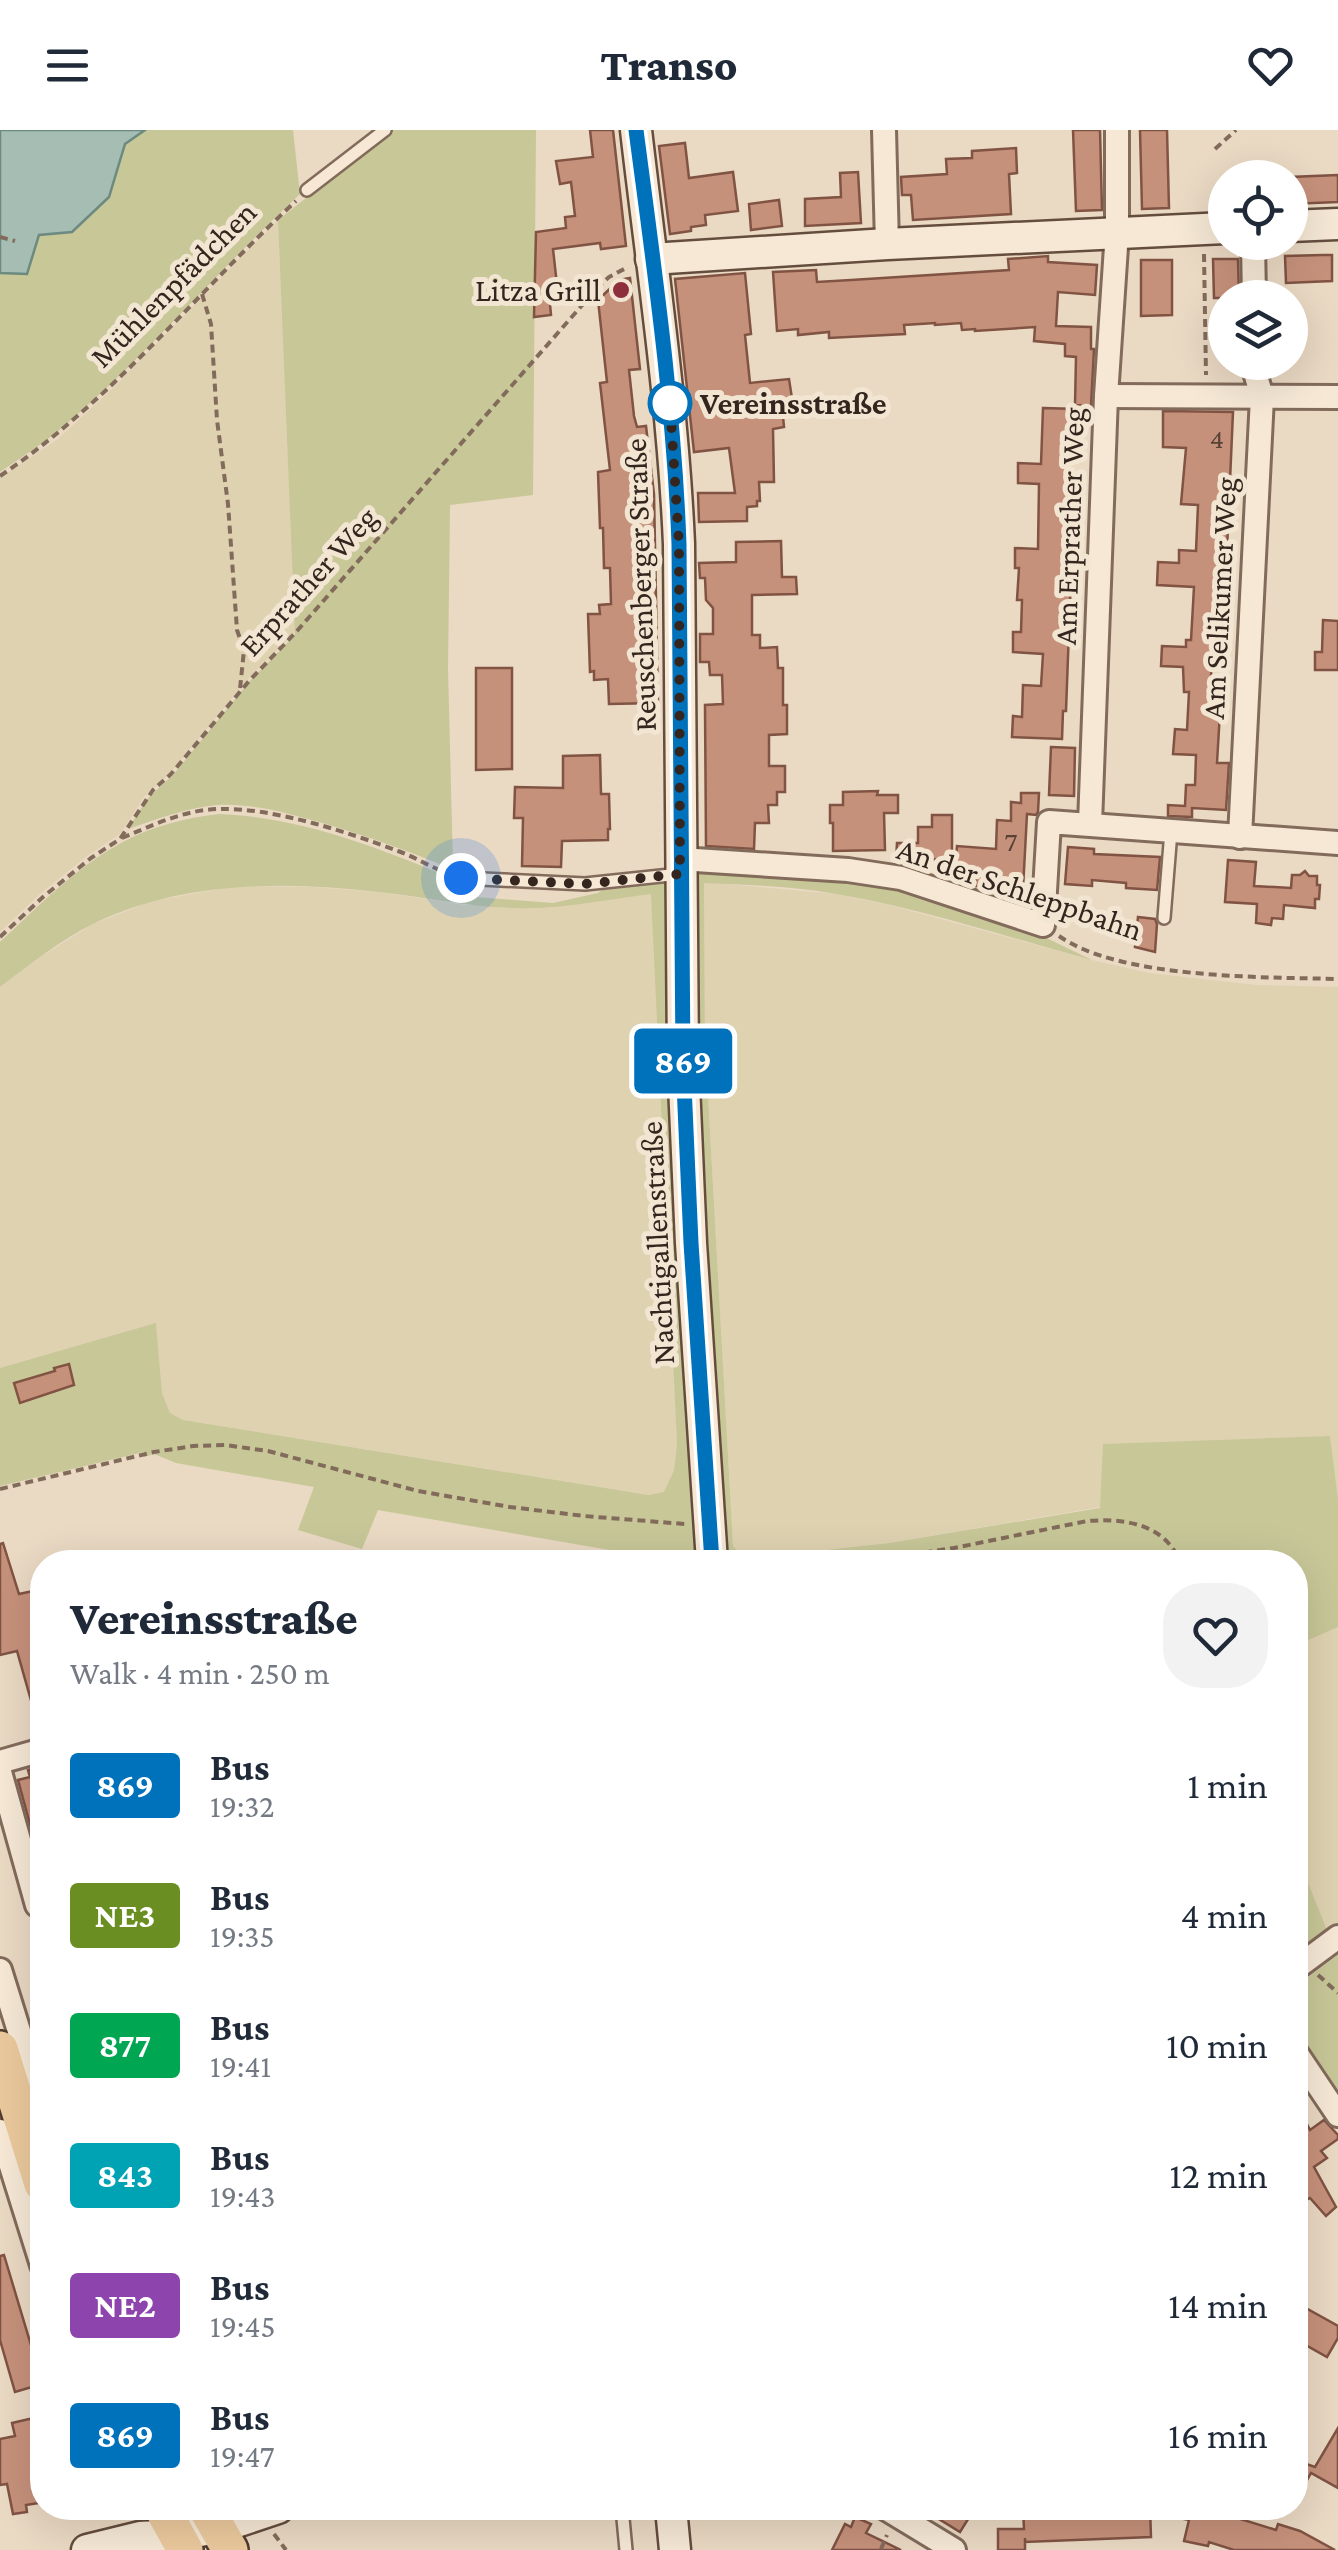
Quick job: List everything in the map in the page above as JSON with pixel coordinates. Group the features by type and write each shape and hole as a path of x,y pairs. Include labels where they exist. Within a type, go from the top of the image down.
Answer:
{"main road":[{"name":"Reuschenberger Straße","path":"636,130 670,405 678,513 680,867"},
{"path":"1308,225 1338,224"},
{"path":"651,258 1208,229"},
{"name":"Nachtigallenstraße","path":"680,867 691,1243 711,1550"},
{"path":"0,2049 30,2145"},
{"path":"87,2550 174,2531 218,2529 244,2520"},
{"path":"672,2520 674,2550"}],"street":[{"path":"884,130 887,244"},
{"name":"Am Erprather Weg","path":"1090,824 1106,396 1118,232 1117,130"},
{"name":"Am Selikumer Weg","path":"1240,837 1262,397 1257,380"},
{"path":"1106,396 1338,397"},
{"path":"1043,925 1049,822 1338,843"},
{"name":"An der Schleppbahn","path":"680,867 848,870 901,878 1043,925"},
{"path":"0,1762 30,1753"},
{"path":"0,1772 30,1883"},
{"path":"1308,1960 1338,1937"},
{"path":"0,1970 30,2066"},
{"path":"1308,2070 1338,2115"},
{"path":"0,2131 30,2227"},
{"path":"904,2520 954,2550"}],"lane":[{"path":"308,190 384,130"},
{"path":"1164,918 1171,831"},
{"path":"461,878 585,884 680,867"},
{"path":"623,2520 626,2550"}],"path":[{"path":"1214,149 1236,130"},
{"name":"Mühlenpfädchen","path":"0,476 108,390 308,190"},
{"path":"0,237 14,241"},
{"name":"Erprather Weg","path":"0,938 42,896 120,839 153,790 172,774 249,680 298,631 598,288 621,269 651,258"},
{"path":"1207,397 1213,260"},
{"path":"202,294 211,324 237,630 244,650 240,689"},
{"path":"120,839 187,813 248,810 364,839 461,878"},
{"name":"An der Schleppbahn","path":"1043,925 1070,944 1122,962 1248,976 1338,979"},
{"path":"0,1488 154,1452 225,1444 418,1491 510,1508 710,1526"},
{"path":"941,1550 1087,1520 1123,1521 1155,1532 1175,1550"},
{"path":"1308,1969 1338,1993"}],"shaded area":[{"path":"0,130 145,130 125,144 109,197 72,232 39,235 27,274 0,273"},
{"path":"278,220 295,632 247,680 170,773 144,797 120,834 41,893 0,932 0,478 58,439 112,389"},
{"path":"704,882 836,894 1149,973 1257,985 1338,987 1338,1499 1330,1436 1104,1444 1100,1507 889,1543 822,1550 737,1550 733,1546 705,1042"},
{"path":"237,886 380,892 465,905 570,903 652,894 677,1444 674,1470 664,1493 650,1495 183,1420 170,1413 162,1393 156,1324 0,1368 0,987 93,924 152,901"},
{"path":"1338,1627 1338,1929 1329,1935 1308,1882 1308,1640"}],"green space":[{"path":"145,130 293,130 300,194 89,404 0,472 0,273 27,274 39,235 72,232 109,197 125,144"},
{"path":"393,130 536,130 533,495 450,505 448,669 453,867 326,824 251,806 205,806 128,829 147,799 173,775 250,681 295,635 278,220"},
{"path":"219,814 312,828 459,881 463,896 553,903 602,890 665,883 668,1061 695,1550 610,1550 378,1510 362,1549 298,1530 314,1487 176,1463 154,1454 144,1457 144,1452 0,1486 0,1368 156,1323 162,1393 170,1413 183,1420 649,1495 664,1492 674,1470 677,1444 651,894 531,908 306,886 198,892 129,909 95,923 58,944 0,987 0,942 43,902 104,853 145,832 181,820"},
{"path":"702,871 900,885 1034,932 1092,960 868,900 803,889 704,883 705,1042 733,1546 737,1550 728,1550 708,1241 697,877"},
{"path":"1330,1436 1338,1499 1338,1627 1308,1640 1308,1550 825,1550 1100,1508 1103,1444"},
{"path":"1308,1882 1329,1935 1308,1950"},
{"path":"1338,1955 1338,2097 1308,2055 1308,1977"}],"building":[{"path":"590,130 613,130 626,246 601,249 600,243 553,249 559,303 550,304 551,315 534,317 536,232 566,228 565,217 575,216 571,182 560,184 556,161 593,157"},
{"path":"1073,130 1100,130 1102,210 1076,211"},
{"path":"1140,130 1167,130 1169,208 1142,209"},
{"path":"685,143 689,178 733,172 738,211 705,215 706,225 670,234 659,146"},
{"path":"1016,148 1017,173 1009,174 1011,214 913,220 911,195 902,195 901,177 947,174 946,159 972,158 972,151"},
{"path":"858,172 861,223 805,226 805,199 841,197 840,173"},
{"path":"1338,175 1338,202 1308,203 1308,176"},
{"path":"779,200 782,226 751,230 749,204"},
{"path":"1332,255 1332,281 1286,280 1285,260 1308,260 1308,256"},
{"path":"1048,256 1048,262 1097,265 1095,295 1058,292 1056,326 1091,327 1091,406 1075,405 1076,357 1065,356 1065,344 1034,341 1035,327 975,331 962,330 961,323 935,323 904,325 905,334 829,338 829,332 798,335 798,329 777,331 773,272 816,270 817,282 1009,270 1008,259"},
{"path":"1141,260 1172,260 1172,315 1141,316"},
{"path":"1213,260 1238,260 1239,280 1214,280"},
{"path":"745,273 751,334 745,335 750,383 789,379 793,405 782,406 784,427 773,429 774,482 759,482 760,501 757,506 747,507 747,521 699,522 698,493 735,493 729,448 694,452 675,279"},
{"path":"630,278 640,369 629,370 634,416 637,427 646,426 654,494 658,703 609,704 608,679 594,680 594,671 590,672 588,614 600,614 599,605 611,604 610,568 604,568 600,528 598,472 610,470 600,383 607,382 598,300 619,280"},
{"path":"1043,408 1078,409 1075,457 1068,457 1067,494 1074,494 1062,739 1012,737 1013,716 1022,717 1023,685 1041,686 1043,654 1013,652 1013,632 1021,632 1022,600 1017,600 1019,568 1015,568 1015,548 1038,549 1039,484 1018,483 1018,463 1041,464"},
{"path":"1163,411 1233,412 1223,641 1213,641 1211,677 1222,678 1217,763 1229,763 1226,810 1192,808 1192,817 1168,816 1168,805 1185,806 1186,785 1195,785 1196,755 1173,754 1175,729 1187,730 1189,692 1184,692 1183,667 1161,666 1162,646 1186,647 1186,640 1191,640 1194,587 1157,585 1158,562 1179,563 1179,550 1196,551 1198,505 1181,504 1186,448 1163,447"},
{"path":"781,541 782,577 796,577 797,594 752,595 752,635 760,635 760,648 777,647 778,668 783,668 787,734 769,735 769,766 785,766 785,792 777,792 777,805 768,805 769,823 755,823 754,849 706,846 705,705 723,704 722,675 710,675 709,662 700,662 700,634 713,634 713,608 706,600 705,578 700,578 699,563 736,562 736,542"},
{"path":"1323,620 1338,621 1338,670 1315,670 1315,652 1322,652"},
{"path":"476,668 512,668 512,769 476,770"},
{"path":"1051,747 1075,748 1074,796 1049,795"},
{"path":"600,755 601,794 609,794 608,840 562,841 561,867 522,866 523,818 514,818 515,787 563,788 563,756"},
{"path":"878,791 877,795 898,795 898,813 884,813 885,850 833,851 830,805 843,805 843,792"},
{"path":"1021,793 1039,793 1038,812 1027,814 1023,889 976,886 976,873 955,871 957,846 996,849 997,820 1011,821 1011,802 1021,803"},
{"path":"932,815 952,815 952,859 896,860 897,843 918,843 918,827 932,827"},
{"path":"1068,847 1094,849 1094,854 1160,857 1157,890 1092,880 1092,886 1065,884"},
{"path":"1228,860 1256,862 1254,886 1291,888 1292,875 1305,871 1309,876 1317,876 1320,885 1315,908 1284,905 1283,919 1272,918 1271,925 1256,923 1257,904 1225,902"},
{"path":"1138,917 1155,919 1155,952 1135,947"},
{"path":"69,1364 74,1385 20,1403 14,1383"},
{"path":"3,1543 19,1594 30,1592 30,1697 17,1651 0,1655"},
{"path":"30,1777 30,1824 18,1780"},
{"path":"1324,2120 1338,2139 1321,2151 1327,2158 1314,2167 1336,2207 1326,2216 1310,2198 1308,2126 1310,2130"},
{"path":"4,2255 30,2342 30,2388 15,2392 0,2340 0,2256"},
{"path":"1308,2309 1338,2326 1338,2338 1327,2357 1308,2346"},
{"path":"30,2419 30,2504 26,2505 27,2512 13,2514 7,2484 0,2485 0,2439 15,2436 12,2423"},
{"path":"1338,2428 1338,2488 1311,2473 1308,2478 1308,2465 1315,2467"},
{"path":"854,2520 871,2524 866,2533 901,2550 832,2550 845,2524 851,2527"},
{"path":"940,2520 968,2520 960,2532"},
{"path":"1024,2520 1150,2520 1151,2537 1025,2542 1025,2550 998,2550 998,2529 1024,2529"},
{"path":"1189,2520 1244,2520 1276,2530 1278,2524 1300,2531 1335,2550 1234,2550 1209,2542 1208,2546 1184,2541"}],"bus line":[{"name":"869","path":"636,130 676,482 683,1062 711,1550"}],"place":[{"name":"Litza Grill","path":"621,290"},
{"name":"Vereinsstraße","path":"670,403"}],"route":[{"path":"461,878 585,884 680,874 679,544 670,403"}]}
